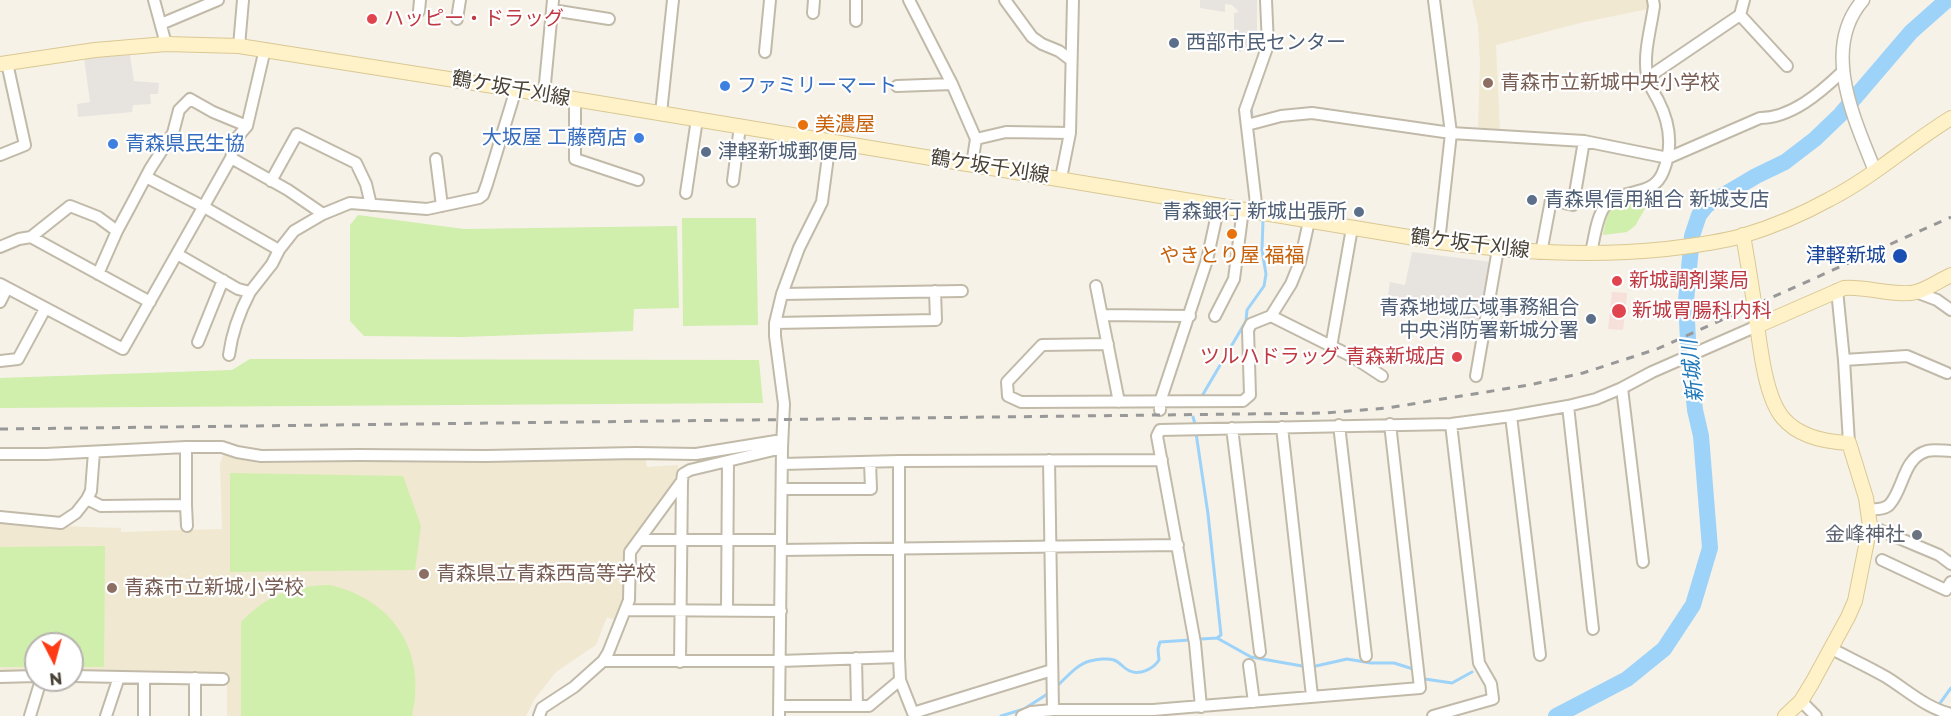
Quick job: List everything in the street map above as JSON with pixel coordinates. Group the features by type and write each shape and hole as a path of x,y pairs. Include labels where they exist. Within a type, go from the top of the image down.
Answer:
{"main road":[{"name":"鶴ケ坂千刈線","path":"4,63 95,50 166,44 265,49 1061,178 1439,242 1541,253 1642,251 1743,236 1831,199 1951,118"},
{"path":"1743,236 1771,398 1783,419 1804,434 1832,442 1850,443 1868,510 1870,526 1855,601 1832,649 1801,701 1785,716"},
{"path":"1757,326 1837,290 1858,287 1886,292 1916,292 1951,274"}],"street":[{"path":"154,0 166,44"},
{"path":"161,24 218,0"},
{"path":"239,46 243,0"},
{"path":"457,19 460,0"},
{"path":"661,113 673,0"},
{"path":"765,52 770,0"},
{"path":"813,13 814,0"},
{"path":"856,0 856,21"},
{"path":"909,0 952,84 976,139 972,164"},
{"path":"1005,0 1032,38 1059,51 1071,60"},
{"path":"1061,178 1070,133 1073,0"},
{"path":"1257,212 1245,110 1268,45 1266,0"},
{"path":"1434,0 1451,133 1439,242"},
{"path":"1591,253 1606,204 1620,195 1656,184 1662,176 1668,158 1668,123 1647,78 1646,65 1653,0"},
{"path":"1647,78 1740,15 1744,0"},
{"path":"1863,0 1850,22 1841,55 1843,75 1863,142 1875,171"},
{"path":"544,94 552,5 609,19"},
{"path":"1740,15 1787,66"},
{"path":"0,302 4,286 123,349 231,158 236,140 247,126 265,49"},
{"path":"0,155 25,145 4,63"},
{"path":"1247,125 1281,116 1312,112 1451,133 1584,141 1668,158 1760,118 1772,118 1815,97 1843,75"},
{"path":"897,86 952,84"},
{"path":"229,355 232,334 240,311 250,292 294,231 323,214 350,203 427,209 465,202 483,195 516,89"},
{"path":"98,274 117,231 173,133 179,110 190,99 213,112 247,126"},
{"path":"575,100 575,159 639,180"},
{"path":"687,193 697,119"},
{"path":"733,181 741,126"},
{"path":"976,139 1006,132 1070,133"},
{"path":"271,181 297,134 356,163 366,184 372,205"},
{"path":"830,141 822,202 799,248 782,294 775,322 784,404 780,711 869,706 900,680"},
{"path":"1541,253 1551,200 1573,205 1584,141"},
{"path":"231,158 288,190 323,214"},
{"path":"436,159 442,206"},
{"path":"146,177 279,250"},
{"path":"1201,707 1195,643 1157,436 1160,430 1160,409 1207,260 1219,205"},
{"path":"0,248 19,239 31,237 70,206 98,217 117,231"},
{"path":"1215,316 1234,279 1243,209"},
{"path":"1108,345 1042,345 1007,382 1008,396 1021,402 1119,402 1160,409 1243,401 1250,394 1248,330 1251,324 1271,316 1294,277 1300,262 1309,221"},
{"path":"1331,347 1352,228"},
{"path":"31,237 150,302"},
{"path":"1476,376 1498,249"},
{"path":"177,254 238,289 250,292"},
{"path":"198,342 223,280"},
{"path":"1096,286 1119,402"},
{"path":"1837,290 1850,443"},
{"path":"775,322 936,320 935,291"},
{"path":"782,294 962,291"},
{"path":"1916,292 1937,300 1951,310"},
{"path":"0,361 18,359 45,309"},
{"path":"1102,315 1190,316"},
{"path":"1271,316 1353,357 1382,376"},
{"path":"1160,430 1451,424 1511,416 1596,399 1757,326"},
{"path":"1844,360 1907,356 1947,373"},
{"path":"1622,388 1643,562"},
{"path":"1568,406 1593,629"},
{"path":"1511,416 1540,655"},
{"path":"1022,716 1031,712 1053,710 1153,710 1201,707 1420,687 1390,424"},
{"path":"1433,716 1493,699 1491,684 1479,663 1451,424"},
{"path":"1339,425 1366,656"},
{"path":"1282,426 1312,696"},
{"path":"1232,428 1260,652"},
{"path":"0,454 222,447 261,456 696,454 782,444"},
{"path":"680,662 683,474 782,444"},
{"path":"186,447 187,526"},
{"path":"1868,510 1891,504 1911,463 1918,455 1929,450 1951,451"},
{"path":"0,517 61,523 76,513 91,490 94,452"},
{"path":"1049,460 1053,710"},
{"path":"782,464 1162,460"},
{"path":"727,609 728,461"},
{"path":"899,461 900,680 914,713 1052,670"},
{"path":"782,489 870,489 870,462"},
{"path":"539,716 542,708 573,687 603,661 609,652 629,600 630,552 682,481"},
{"path":"87,499 100,506 186,505"},
{"path":"1870,526 1939,555 1951,564"},
{"path":"639,540 728,540 782,545 898,548 1178,545"},
{"path":"1882,560 1947,590 1951,582"},
{"path":"625,609 781,611"},
{"path":"1832,649 1885,676 1924,703 1951,714"},
{"path":"603,661 780,661 899,657"},
{"path":"856,658 857,706"},
{"path":"1249,665 1254,702"},
{"path":"0,677 24,676"},
{"path":"84,676 223,679"},
{"path":"106,716 119,677"},
{"path":"144,678 144,716"},
{"path":"195,678 195,716"},
{"path":"30,716 37,692"},
{"path":"1801,701 1816,716"}],"shaded area":[{"path":"1200,0 1257,0 1257,48 1241,48 1241,52 1234,52 1234,13 1239,12 1232,5 1225,4 1225,12 1200,8"},
{"name":"青森市立新城中央小学校","path":"1472,0 1647,0 1648,9 1580,23 1496,45 1500,131 1478,127 1480,63 1478,25"},
{"path":"130,55 134,81 159,83 158,94 150,94 151,104 133,105 132,112 78,117 77,104 90,102 84,58"},
{"path":"1412,252 1492,262 1481,321 1386,306 1390,282 1405,285"},
{"name":"新城胃腸科内科","path":"1612,292 1627,293 1626,307 1629,308 1628,314 1625,314 1623,330 1608,329"},
{"name":"青森県立青森西高等学校","path":"224,453 257,463 645,457 647,467 678,465 678,478 627,550 623,598 615,620 607,617 596,645 556,672 534,700 526,716 227,716 227,676 84,674 84,632 24,632 24,674 0,673 0,524 121,528 121,532 222,529 220,464"}],"green space":[{"path":"1654,193 1635,226 1627,232 1603,235 1609,212 1613,206 1618,202"},
{"path":"358,215 464,229 677,226 679,308 634,309 633,331 462,337 364,336 350,321 350,225"},
{"path":"682,218 756,218 758,325 683,326"},
{"path":"250,359 759,360 763,403 0,408 0,378 232,370"},
{"path":"230,473 403,476 421,526 415,570 230,572"},
{"path":"105,546 104,667 84,667 84,632 24,632 24,667 0,667 0,547"},
{"path":"330,585 353,592 372,603 388,616 401,632 410,650 415,671 412,716 241,716 241,622 251,612 281,593 304,587"}],"waterway":[{"name":"新城川","path":"1556,716 1627,679 1664,649 1693,605 1710,548 1701,436 1695,410 1686,301 1692,236 1699,215 1707,205 1785,162 1815,139 1840,115 1911,32 1947,0"},
{"path":"1252,118 1251,108 1255,98"},
{"path":"1202,396 1246,321 1247,310 1264,286 1266,274 1262,250 1263,220"},
{"path":"1193,417 1195,424"},
{"path":"1196,433 1208,514 1221,635 1217,638 1201,639"},
{"path":"1217,638 1251,657 1302,666"},
{"path":"1056,687 1081,665 1096,660 1114,660 1130,671 1142,672 1154,666 1159,660 1160,642 1190,640"},
{"path":"1316,666 1347,659 1371,663 1394,663 1413,669"},
{"path":"1425,679 1452,683 1472,672"},
{"path":"1938,706 1951,688"},
{"path":"1001,716 1024,709 1049,693"}],"railway":[{"path":"0,429 1325,413 1387,408 1529,385 1583,373 1657,349 1951,217"}],"place":[{"name":"ハッピー・ドラッグ","path":"372,19"},
{"name":"西部市民センター","path":"1174,43"},
{"name":"青森市立新城中央小学校","path":"1488,83"},
{"name":"ファミリーマート","path":"725,86"},
{"name":"美濃屋","path":"803,125"},
{"name":"大坂屋 工藤商店","path":"639,138"},
{"name":"青森県民生協","path":"113,144"},
{"name":"津軽新城郵便局","path":"706,152"},
{"name":"青森県信用組合 新城支店","path":"1532,200"},
{"name":"青森銀行 新城出張所","path":"1359,212"},
{"name":"やきとり屋 福福","path":"1232,234"},
{"name":"津軽新城","path":"1900,256"},
{"name":"新城調剤薬局","path":"1617,281"},
{"name":"新城胃腸科内科","path":"1619,311"},
{"name":"青森地域広域事務組合 中央消防署新城分署","path":"1591,319"},
{"name":"ツルハドラッグ 青森新城店","path":"1457,357"},
{"name":"金峰神社","path":"1917,535"},
{"name":"青森県立青森西高等学校","path":"424,574"},
{"name":"青森市立新城小学校","path":"112,588"}]}
